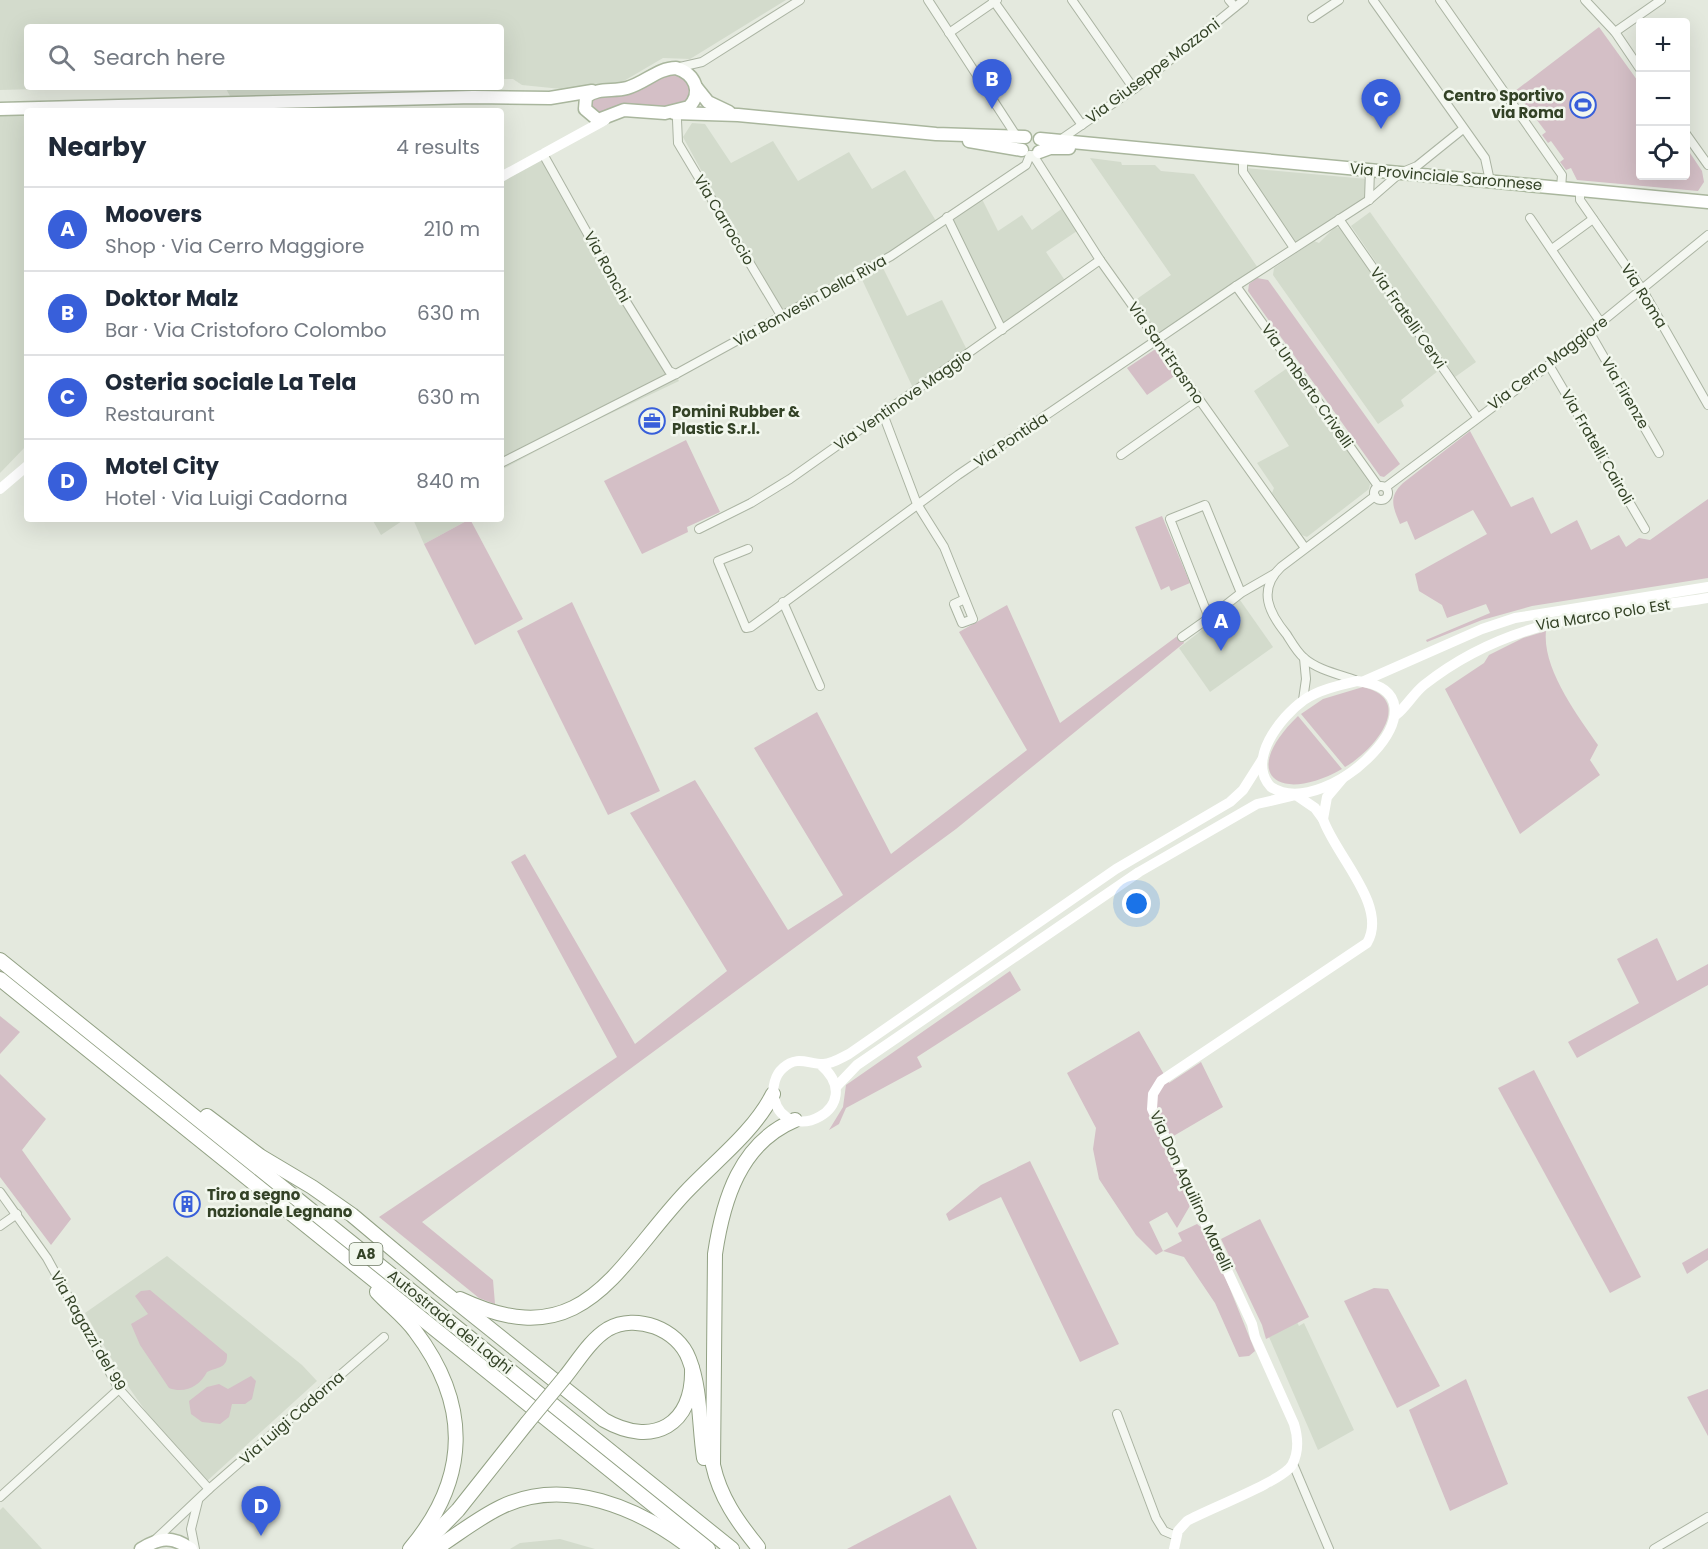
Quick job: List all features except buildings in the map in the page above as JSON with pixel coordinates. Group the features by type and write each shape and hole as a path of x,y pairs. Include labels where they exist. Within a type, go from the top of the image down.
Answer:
{"highway":[{"name":"Autostrada dei Laghi","path":"0,960 732,1549"},
{"name":"Autostrada dei Laghi","path":"0,979 708,1549"},
{"path":"133,1067 218,1123 260,1156 312,1187 460,1299 501,1316 543,1317 566,1310 601,1291 612,1281 679,1199 758,1121 774,1094"},
{"path":"759,1548 734,1516 716,1480 713,1465 715,1254 720,1221 741,1168 762,1139 795,1120"},
{"path":"391,1248 604,1420 617,1428 632,1432 649,1432 672,1423 681,1414 690,1396 692,1368"},
{"path":"337,1252 415,1330 440,1370 451,1398 457,1438 452,1476 432,1519 410,1549"},
{"path":"420,1549 458,1510 594,1340 608,1329 635,1323 651,1325 675,1338 687,1353 698,1393 704,1457 709,1479 731,1523 759,1548"},
{"path":"435,1549 500,1508 518,1500 554,1495 609,1503 651,1520 692,1549"}],"main road":[{"name":"Via Provinciale Saronnese","path":"676,68 687,73 715,107 738,115"},
{"path":"39,108 473,97 550,98 628,88 663,70 676,68"},
{"path":"675,116 693,102 695,83"},
{"path":"587,111 586,97 592,92"},
{"path":"550,98 587,111 598,120 605,120"},
{"path":"0,109 24,108"},
{"name":"Via Provinciale Saronnese","path":"605,120 624,110 675,116 738,115 936,134 1028,148 1064,147 1184,154 1708,202"},
{"name":"Via Provinciale Saronnese","path":"1028,148 1034,135 1040,139 1184,154"},
{"path":"155,1540 167,1538 193,1549"},
{"name":"Via Luigi Cadorna","path":"141,1549 155,1540"}],"street":[{"path":"695,83 694,73 702,63 800,0"},
{"name":"Via Sant'Erasmo","path":"928,0 1100,260 1305,548"},
{"path":"1072,0 1134,89"},
{"path":"1229,0 1235,7"},
{"name":"Via Giuseppe Mozzoni","path":"1060,140 1134,89 1244,0"},
{"path":"1312,18 1339,0"},
{"path":"1373,0 1485,158 1490,181"},
{"path":"1440,0 1562,175 1561,188"},
{"path":"1585,0 1615,32 1636,62"},
{"path":"1615,32 1661,0"},
{"path":"949,33 995,1 1082,125"},
{"path":"676,68 702,63"},
{"path":"577,134 587,123 587,111"},
{"name":"Via Carroccio","path":"675,116 678,143 782,317"},
{"path":"504,175 605,120"},
{"name":"Via Pontida","path":"748,549 718,561 746,628 752,627 917,504 1236,286 1369,200 1400,173 1417,166 1463,129"},
{"path":"1690,140 1708,165"},
{"name":"Via Bonvesin Della Riva","path":"504,461 676,374 891,256 1026,165 1028,148"},
{"name":"Via Ronchi","path":"543,154 622,295 669,371 676,374"},
{"path":"1243,159 1243,172 1294,248"},
{"path":"1369,200 1370,170"},
{"name":"Via Roma","path":"1580,190 1580,200 1642,289 1708,405"},
{"path":"947,217 1002,330"},
{"path":"1530,218 1601,323"},
{"name":"Via Fratelli Cervi","path":"1339,219 1477,417"},
{"path":"1552,249 1593,219"},
{"name":"Via Cerro Maggiore","path":"1375,496 1380,500 1386,498 1388,491 1382,487 1549,365 1708,235"},
{"name":"Via Ventinove Maggio","path":"699,529 770,492 1100,260"},
{"name":"Via Umberto Crivelli","path":"1236,286 1382,487"},
{"name":"Via Firenze","path":"1590,333 1659,453"},
{"name":"Via Fratelli Cairoli","path":"1549,365 1645,529"},
{"path":"1120,455 1199,400"},
{"path":"883,414 917,504 945,547 965,599"},
{"path":"0,489 24,469"},
{"path":"1182,637 1241,593 1274,574 1375,496 1382,487"},
{"path":"1209,618 1170,519 1205,505 1241,593"},
{"path":"1274,574 1266,589 1270,611 1304,657 1322,669 1376,684 1387,691 1394,702 1396,715 1388,736 1365,763 1343,778 1327,797 1323,819"},
{"path":"821,1065 835,1062 849,1054 1116,869 1230,802 1243,790 1262,760 1273,733 1302,702 1336,686 1360,681 1472,633 1515,618 1708,587"},
{"name":"Via Marco Polo Est","path":"1396,715 1424,685 1502,640 1526,629 1563,619 1708,598"},
{"path":"783,602 820,686"},
{"path":"1302,702 1306,679 1304,657"},
{"path":"1262,760 1262,771 1271,788 1296,795"},
{"path":"836,1088 833,1078 821,1065 812,1060 792,1062 777,1076 774,1094 780,1111 795,1120 815,1120 831,1107 836,1088 857,1065 1139,872 1257,804 1296,795 1343,778"},
{"name":"Via Don Aquilino Marelli","path":"1293,1464 1297,1445 1294,1424 1151,1102 1161,1081 1367,943 1373,925 1371,907 1323,819 1315,808 1296,795"},
{"name":"Via Ragazzi del 99","path":"0,1192 47,1258 119,1389 209,1489"},
{"path":"0,1226 17,1214"},
{"name":"Via Luigi Cadorna","path":"155,1540 209,1489 384,1337"},
{"path":"0,1497 119,1389"},
{"path":"1117,1414 1156,1518 1164,1531 1176,1536"},
{"path":"1174,1549 1176,1536 1187,1521 1272,1480 1293,1464 1329,1549"},
{"path":"193,1549 192,1529 199,1498"},
{"path":"1654,1549 1708,1517"}],"shaded area":[{"path":"0,0 786,0 690,59 663,58 617,85 594,84 581,91 522,85 513,79 504,79 504,24 24,24 24,89 0,90"},
{"name":"Centro Sportivo via Roma","path":"1599,27 1636,78 1636,180 1690,180 1690,153 1702,171 1704,182 1698,191 1577,180 1571,168 1566,170 1560,162 1564,159 1551,141 1548,143 1542,135 1546,132 1515,91"},
{"path":"678,72 691,83 689,101 670,106 624,105 597,114 590,105 592,98"},
{"path":"227,90 383,90 230,96"},
{"path":"24,114 24,448 0,473 0,115"},
{"path":"692,123 705,124 731,163 773,141 798,181 849,152 872,189 905,170 936,221 879,260 907,316 942,300 967,350 913,388 858,271 781,316 683,137"},
{"path":"546,157 679,381 578,429 504,468 504,179"},
{"path":"1090,158 1121,162 1122,165 1155,165 1161,171 1194,174 1258,268 1159,337 1134,301 1171,275"},
{"path":"1245,168 1367,179 1366,201 1295,244"},
{"path":"981,197 998,231 1022,215 1032,230 1063,208 1077,231 1046,252 1066,282 1003,326 950,218"},
{"path":"1370,212 1476,362 1455,377 1351,226"},
{"path":"1335,227 1340,228 1438,371 1401,400 1404,406 1378,424 1273,275 1274,268 1314,241 1319,243"},
{"path":"1257,278 1268,280 1400,464 1384,477 1380,476 1248,291 1249,284"},
{"path":"1154,350 1158,350 1176,375 1147,395 1127,368"},
{"path":"1286,369 1319,416 1323,415 1370,484 1369,489 1307,537 1302,535 1272,493 1274,488 1257,463 1289,446 1254,391"},
{"path":"1470,431 1511,507 1533,497 1551,534 1577,520 1591,550 1619,535 1626,547 1639,538 1650,540 1708,499 1708,578 1532,606 1482,620 1427,642 1426,640 1490,613 1486,604 1447,618 1442,605 1419,591 1415,574 1487,534 1473,510 1415,540 1407,521 1400,524 1393,502 1395,493 1403,483"},
{"path":"686,440 720,512 687,527 688,532 642,554 604,481"},
{"path":"1162,516 1190,583 1171,591 1169,586 1161,590 1135,527"},
{"path":"374,522 400,522 381,535"},
{"path":"414,522 464,522 424,544"},
{"path":"464,522 472,522 523,619 475,645 424,544"},
{"path":"1240,600 1273,647 1210,692 1179,648"},
{"path":"572,602 660,791 608,815 517,631"},
{"path":"1007,605 1060,723 1180,634 1184,643 956,829 422,1222 493,1280 495,1304 479,1298 379,1217 617,1057 511,862 525,854 635,1044 727,971 630,813 695,780 788,930 843,895 754,748 817,712 891,854 1027,750 959,632"},
{"path":"1546,631 1546,646 1555,676 1598,745 1590,760 1600,775 1520,834 1445,689 1484,663 1489,655 1523,638"},
{"path":"1363,687 1379,694 1387,703 1388,714 1385,726 1377,738 1356,760 1345,767 1301,714 1323,699"},
{"path":"1298,716 1342,769 1300,784 1284,783 1273,778 1269,768 1271,754 1280,736"},
{"path":"1657,938 1677,981 1708,964 1708,985 1577,1058 1568,1042 1639,1003 1617,959"},
{"path":"1010,971 1021,990 917,1057 922,1067 846,1108 839,1124 829,1130 843,1107 846,1085"},
{"path":"0,1016 20,1032 0,1054"},
{"path":"1139,1031 1169,1083 1201,1062 1223,1107 1165,1141 1191,1204 1177,1228 1167,1212 1149,1222 1163,1251 1156,1255 1136,1235 1099,1179 1093,1149 1096,1128 1067,1073"},
{"path":"1534,1070 1641,1277 1610,1293 1498,1088"},
{"path":"0,1074 46,1119 22,1150 71,1219 51,1245 0,1177"},
{"path":"1030,1161 1119,1344 1080,1362 1001,1197 949,1221 946,1214 981,1185"},
{"path":"1260,1219 1309,1317 1266,1339 1262,1325 1221,1239"},
{"path":"1197,1224 1207,1232 1255,1351 1249,1356 1239,1357 1215,1303 1184,1257 1163,1251 1182,1241 1178,1233"},
{"path":"1708,1248 1708,1260 1687,1274 1682,1263"},
{"path":"167,1256 302,1365 317,1381 207,1481 154,1423 125,1382 85,1313"},
{"path":"1374,1288 1388,1289 1440,1386 1397,1408 1344,1301"},
{"path":"150,1290 227,1354 226,1362 221,1367 207,1372 196,1385 181,1390 169,1388 140,1345 131,1324 148,1314 135,1296 141,1291"},
{"path":"1297,1322 1299,1326 1304,1323 1354,1430 1318,1450 1269,1337"},
{"path":"251,1376 256,1381 252,1399 245,1404 232,1404 229,1417 220,1424 202,1422 191,1414 189,1401 207,1387 219,1384 228,1389"},
{"path":"1466,1379 1508,1484 1450,1511 1409,1410"},
{"path":"1708,1389 1708,1436 1687,1397"},
{"path":"950,1495 977,1549 847,1549"},
{"path":"3,1507 42,1549 0,1549 0,1510"},
{"path":"560,1539 595,1549 510,1549 520,1543"}],"place":[{"name":"Centro Sportivo via Roma","path":"1583,105"},
{"name":"Doktor Malz","path":"992,109"},
{"name":"Osteria sociale La Tela","path":"1381,129"},
{"name":"Pomini Rubber & Plastic S.r.l.","path":"652,421"},
{"name":"Moovers","path":"1221,651"},
{"name":"Tiro a segno nazionale Legnano","path":"187,1204"},
{"name":"Motel City","path":"261,1536"}]}
